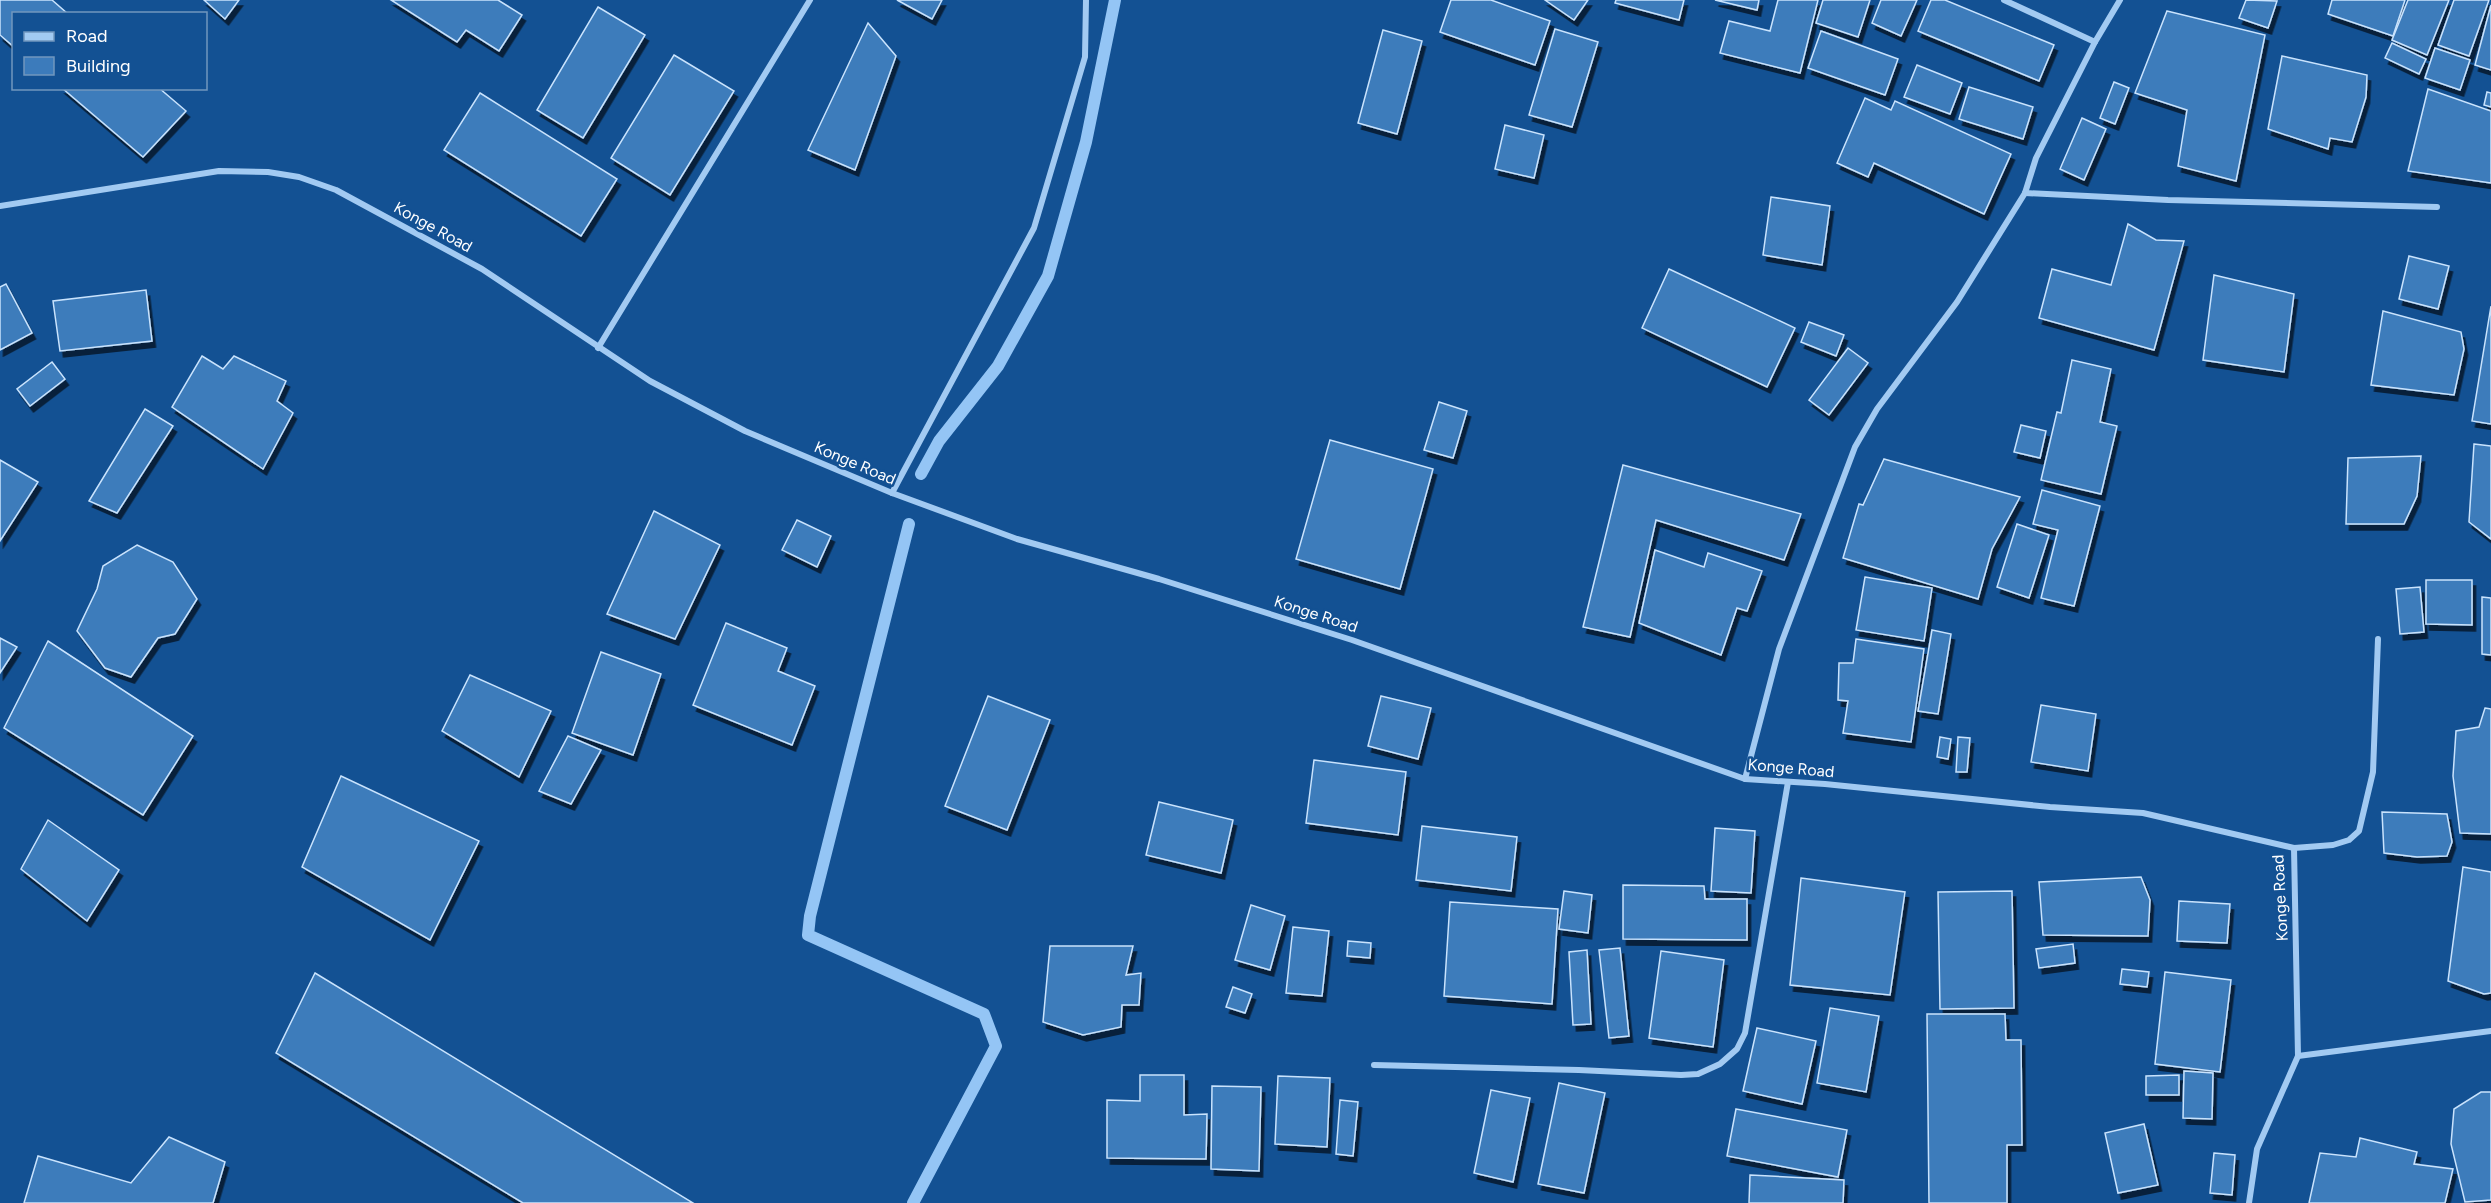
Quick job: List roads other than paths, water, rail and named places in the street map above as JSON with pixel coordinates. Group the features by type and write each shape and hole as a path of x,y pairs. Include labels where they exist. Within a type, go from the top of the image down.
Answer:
{"street":[{"path":"598,348 810,0"},
{"path":"892,493 1034,228 1085,57 1086,0"},
{"path":"2004,0 2096,42"},
{"path":"1745,779 1779,649 1855,447 1877,409 1957,302 2025,193 2036,158 2096,42 2121,0"},
{"name":"Konge Road","path":"0,206 219,171 268,172 299,177 336,190 482,269 650,381 745,431 892,493 1017,539 1159,579 1352,640 1745,779 2050,807 2143,813 2294,848 2298,1056"},
{"path":"2025,193 2168,200 2437,207"},
{"path":"2294,848 2333,845 2349,840 2359,831 2373,772 2378,639"},
{"path":"1374,1065 1681,1075 1698,1074 1720,1064 1737,1049 1745,1033 1788,782"},
{"path":"2249,1203 2257,1149 2298,1056 2491,1031"}],"waterway":[{"path":"921,474 939,441 998,366 1048,276 1086,142 1115,0"},
{"path":"909,524 810,916 808,935 984,1014 996,1046 913,1203"}]}
